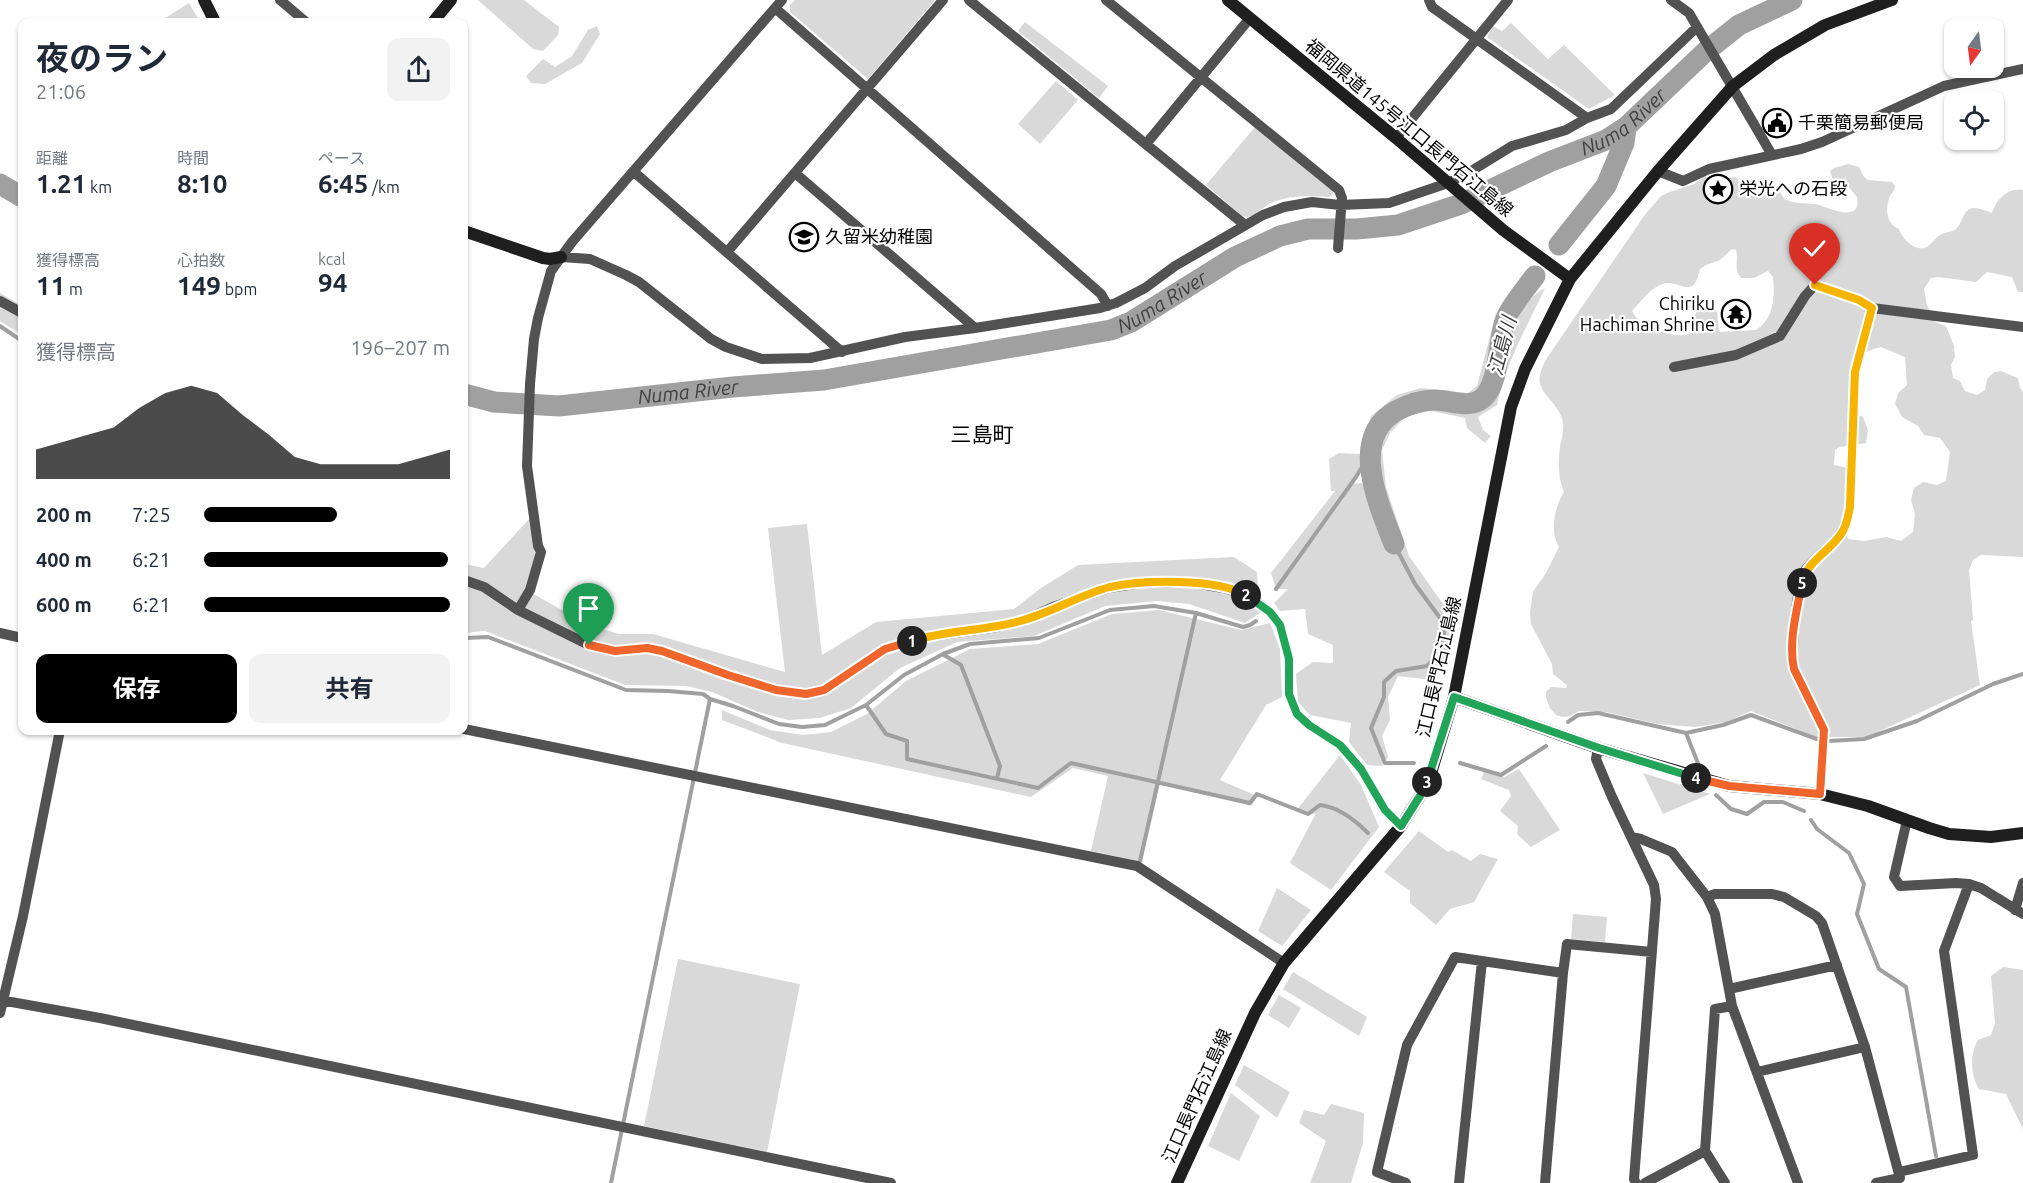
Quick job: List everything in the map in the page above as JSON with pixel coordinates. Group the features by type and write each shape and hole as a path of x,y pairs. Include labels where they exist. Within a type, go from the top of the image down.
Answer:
{"main road":[{"path":"204,0 213,18"},
{"name":"福岡県道145号江口長門石江島線","path":"1228,0 1396,138 1496,224 1570,279"},
{"name":"江口長門石江島線","path":"1177,1183 1250,1023 1284,963 1401,826 1420,796 1432,770 1454,697 1511,407 1526,369 1570,279 1658,171 1733,86 1774,55 1825,25 1892,0"},
{"path":"435,18 444,2"},
{"path":"468,232 543,258 561,257"},
{"path":"1454,697 1599,748 1729,786 1820,794 1868,806 1949,834 1991,837 2023,833"}],"street":[{"path":"280,0 301,18"},
{"path":"727,252 943,0"},
{"path":"969,0 1245,225"},
{"path":"1106,0 1339,190 1342,198 1338,248"},
{"path":"1429,0 1432,7 1587,118"},
{"path":"1396,138 1508,0"},
{"path":"1671,0 1689,13 1772,155"},
{"path":"518,610 530,590 541,552 538,546 527,466 528,422 538,318 551,271 779,4 866,89 1101,294 1108,306"},
{"path":"1146,144 1250,18"},
{"path":"561,257 590,259 626,274 711,339 748,355 762,358 810,358 905,337 1108,306 1145,288 1175,266 1245,225 1284,207 1312,202 1340,205 1389,204 1451,185 1512,146 1566,130 1587,118 1611,109 1699,31"},
{"path":"1658,171 1683,181 1709,169 1801,149 1822,142 1944,86 2023,69"},
{"path":"634,172 842,352"},
{"path":"795,173 975,328"},
{"path":"1674,367 1736,355 1780,336 1805,296 1815,285 1859,300 1872,308 2023,327"},
{"path":"0,301 18,312"},
{"path":"1820,794 1824,730 1794,669 1792,660 1794,626 1803,574 1842,534 1847,524 1850,507 1855,372 1872,308"},
{"path":"468,581 484,586 518,610 589,645 615,651 647,648 662,651 776,690 806,694 824,690 885,649 921,638 1023,621 1109,588 1142,583 1194,583 1223,588 1241,593 1259,603 1280,625 1289,659 1289,694 1297,714 1309,725 1340,745 1361,769 1385,810 1401,826"},
{"path":"0,633 18,637"},
{"path":"468,730 1137,866 1284,963"},
{"path":"0,1013 1,1000 23,916 59,735"},
{"path":"1599,748 1596,759 1654,885 1656,899 1634,1179 1636,1183"},
{"path":"1907,820 1894,877 1900,886 1969,884 1980,888 2019,912 2023,883"},
{"path":"1631,837 1672,852 1707,897 1715,914 1732,1006 1798,1183"},
{"path":"1899,1172 1973,1155 1944,951 1969,884"},
{"path":"1707,897 1716,894 1772,894 1784,897 1822,922 1865,1047 1899,1172 1900,1178 1876,1183"},
{"path":"1545,1183 1567,944 1652,951"},
{"path":"1406,1183 1377,1173 1407,1046 1455,957 1563,973"},
{"path":"1460,1183 1482,961"},
{"path":"1729,989 1838,965"},
{"path":"1,1000 100,1018 891,1183"},
{"path":"1725,1183 1705,1151 1715,1009 1732,1006"},
{"path":"1757,1072 1865,1047"},
{"path":"1645,1183 1705,1151"}],"shaded area":[{"path":"478,0 524,0 559,27 558,35 543,51 533,49"},
{"path":"795,0 935,0 868,79 790,12 790,5"},
{"path":"189,3 198,18 165,18"},
{"path":"1025,22 1108,86 1099,98 1018,31"},
{"path":"1511,23 1548,59 1564,45 1615,95 1589,109 1487,37 1493,26 1502,31"},
{"path":"597,26 600,34 582,63 545,84 531,83 526,76 543,59 555,67 572,56 588,30"},
{"path":"1056,81 1078,100 1040,144 1018,124"},
{"path":"1255,127 1333,191 1333,195 1329,197 1292,197 1271,203 1254,215 1246,217 1206,185"},
{"path":"1848,164 1859,167 1868,180 1892,182 1895,186 1887,212 1890,220 1910,244 1919,248 1928,246 1940,235 1956,229 1969,209 1978,208 1992,213 2003,196 2012,190 2023,190 2023,292 2018,292 2012,277 1987,272 1976,282 1931,278 1924,289 1927,305 1935,322 1946,326 1954,346 1955,357 1951,365 1953,378 1960,381 1965,391 1977,395 1985,390 1987,379 1994,372 2001,371 2018,378 2023,392 2023,557 1981,555 1973,560 1969,570 1973,620 1971,621 1980,685 1867,737 1816,737 1751,711 1726,722 1695,727 1658,724 1606,712 1579,711 1570,716 1556,715 1550,708 1546,692 1551,687 1566,688 1567,685 1553,674 1552,664 1531,624 1530,612 1533,592 1559,547 1554,534 1554,519 1564,492 1559,463 1563,422 1560,413 1541,387 1540,375 1545,362 1644,216 1661,196 1694,184 1704,177 1714,181 1735,177 1738,179 1741,191 1746,195 1754,195 1766,188 1775,187 1785,199 1790,201 1815,204 1843,212 1854,210 1857,197 1848,186 1833,180 1830,171","holes":["1732,249 1736,250 1737,271 1741,278 1754,278 1768,271 1773,277 1774,292 1770,313 1767,320 1756,330 1719,332 1717,311 1704,307 1697,312 1689,334 1675,335 1649,326 1632,311 1660,285 1667,283 1684,287 1693,285 1700,269 1720,260","1881,347 1905,357 1907,385 1898,393 1895,404 1902,417 1918,426 1924,435 1940,438 1950,452 1946,481 1937,485 1923,482 1914,488 1911,500 1915,514 1913,532 1901,541 1886,537 1864,541 1849,539 1839,528 1846,510 1848,468 1834,465 1835,450 1840,447 1866,443 1868,430 1863,417 1848,410 1849,378 1854,362 1860,356"]},
{"path":"1545,288 1511,360 1497,405 1478,417 1483,430 1491,436 1485,443 1467,428 1465,418 1431,411 1406,416 1390,433 1382,450 1386,487 1409,556 1443,604 1454,607 1456,617 1443,669 1432,680 1398,676 1388,697 1390,720 1382,736 1388,757 1382,766 1367,765 1349,742 1351,723 1310,715 1298,702 1296,674 1313,662 1333,663 1333,645 1308,634 1305,609 1280,611 1274,603 1288,589 1276,589 1271,573 1335,491 1331,491 1329,459 1339,453 1360,454 1371,416 1397,395 1421,388 1468,393 1477,386 1497,309 1485,386 1476,396 1467,399 1422,396 1401,402 1378,420 1365,457 1351,484 1361,483 1378,493 1377,451 1392,422 1405,410 1411,408 1437,405 1473,410 1484,403 1494,390 1501,375 1515,326 1522,311 1531,298"},
{"path":"0,293 18,304 18,332 0,321"},
{"path":"530,518 535,555 525,589 588,625 619,634 653,634 785,672 768,528 807,524 822,655 876,622 1014,609 1041,588 1078,565 1234,557 1257,572 1260,613 1245,623 1189,604 1157,601 1105,606 1034,636 957,642 900,668 851,708 820,718 788,720 758,712 712,692 686,686 625,685 485,631 468,633 468,565 484,568"},
{"path":"1159,610 1241,630 1270,623 1280,649 1282,697 1266,705 1220,780 1257,796 1251,806 1160,784 1142,862 1091,851 1108,776 1073,768 1031,797 782,743 722,720 722,710 770,730 803,735 831,732 867,714 906,681 970,649 1038,644 1112,614"},
{"path":"1340,755 1361,785 1379,827 1331,890 1290,863 1316,813 1308,816 1296,811"},
{"path":"1519,769 1560,830 1531,847 1517,834 1518,826 1500,811 1511,796 1509,790 1481,779 1484,772 1504,777"},
{"path":"1643,773 1710,794 1663,814"},
{"path":"1419,831 1448,852 1452,850 1471,861 1480,854 1498,859 1474,902 1450,909 1436,925 1410,903 1410,891 1384,872"},
{"path":"1277,888 1311,910 1282,946 1258,931"},
{"path":"1573,914 1607,917 1605,942 1571,939"},
{"path":"678,959 800,984 767,1152 644,1126"},
{"path":"2003,967 2023,970 2023,1129 2006,1094 1979,1089 1973,1071 1972,1058 1975,1045 1978,1040 1991,1035 1995,1023 1991,976"},
{"path":"1293,972 1367,1017 1359,1036 1283,989"},
{"path":"1279,995 1301,1008 1289,1028 1268,1015"},
{"path":"1244,1065 1290,1092 1277,1118 1235,1085"},
{"path":"1231,1093 1260,1116 1239,1161 1208,1146"},
{"path":"1331,1104 1364,1113 1363,1143 1351,1183 1310,1183 1326,1141 1299,1123 1304,1110 1324,1115"}],"waterway":[{"name":"Numa River","path":"468,395 494,402 559,406 733,387 824,380 1111,330 1131,322 1235,257 1280,236 1308,229 1357,229 1398,225 1461,204 1549,162 1606,140 1626,127 1705,52 1739,25 1792,0"},
{"name":"江島川","path":"1559,245 1606,186 1624,143 1626,127"},
{"name":"Numa River","path":"0,184 18,195"},
{"name":"江島川","path":"1394,544 1381,511 1371,473 1370,455 1373,438 1382,423 1396,411 1410,404 1435,400 1467,404 1484,397 1493,380 1508,314 1535,276"},
{"path":"0,326 18,338"},
{"path":"1276,589 1356,477 1369,455"},
{"path":"1394,544 1415,584 1443,622 1444,635 1440,653 1427,666 1396,671 1384,682 1384,697 1371,728 1385,763 1414,763"},
{"path":"468,638 488,637 626,690 703,694 710,699 779,724 802,727 825,725 866,705 904,675 943,654 970,644 1039,638 1110,610 1154,606 1196,613 1243,627 1256,621"},
{"path":"1140,861 1196,613"},
{"path":"944,655 961,665 1000,766 997,778"},
{"path":"1829,741 1864,739 1917,721 1993,684 2023,674"},
{"path":"611,1183 710,699"},
{"path":"866,705 886,734 907,741 907,759 1038,788 1071,763 1250,803 1257,794 1308,814 1320,805 1327,806 1346,815 1368,833"},
{"path":"1568,722 1578,715 1598,713 1686,733 1699,766"},
{"path":"1686,733 1723,725 1751,715 1817,739"},
{"path":"1460,763 1501,775 1546,746"},
{"path":"1716,795 1731,809 1747,814 1764,802 1783,802 1804,811"},
{"path":"1811,820 1817,829 1849,853 1864,884 1857,914 1879,969 1906,987 1936,1156"}],"place":[{"name":"千栗簡易郵便局","path":"1777,123"},
{"name":"栄光への石段","path":"1718,189"},
{"name":"久留米幼稚園","path":"804,237"},
{"name":"Chiriku Hachiman Shrine","path":"1736,314"}],"district":[{"name":"三島町","path":"982,435"}],"route":[{"path":"589,645 615,651 647,648 662,651 776,690 806,694 824,690 885,649 921,638 1023,621 1109,588 1142,583 1194,583 1241,593 1270,612 1280,625 1289,659 1289,694 1297,714 1309,725 1340,745 1361,769 1385,810 1401,826 1420,796 1432,770 1454,697 1599,748 1729,786 1820,794 1824,730 1794,669 1792,660 1794,626 1803,574 1842,534 1847,524 1850,507 1852,404 1855,372 1872,308 1859,300 1815,285"}]}
